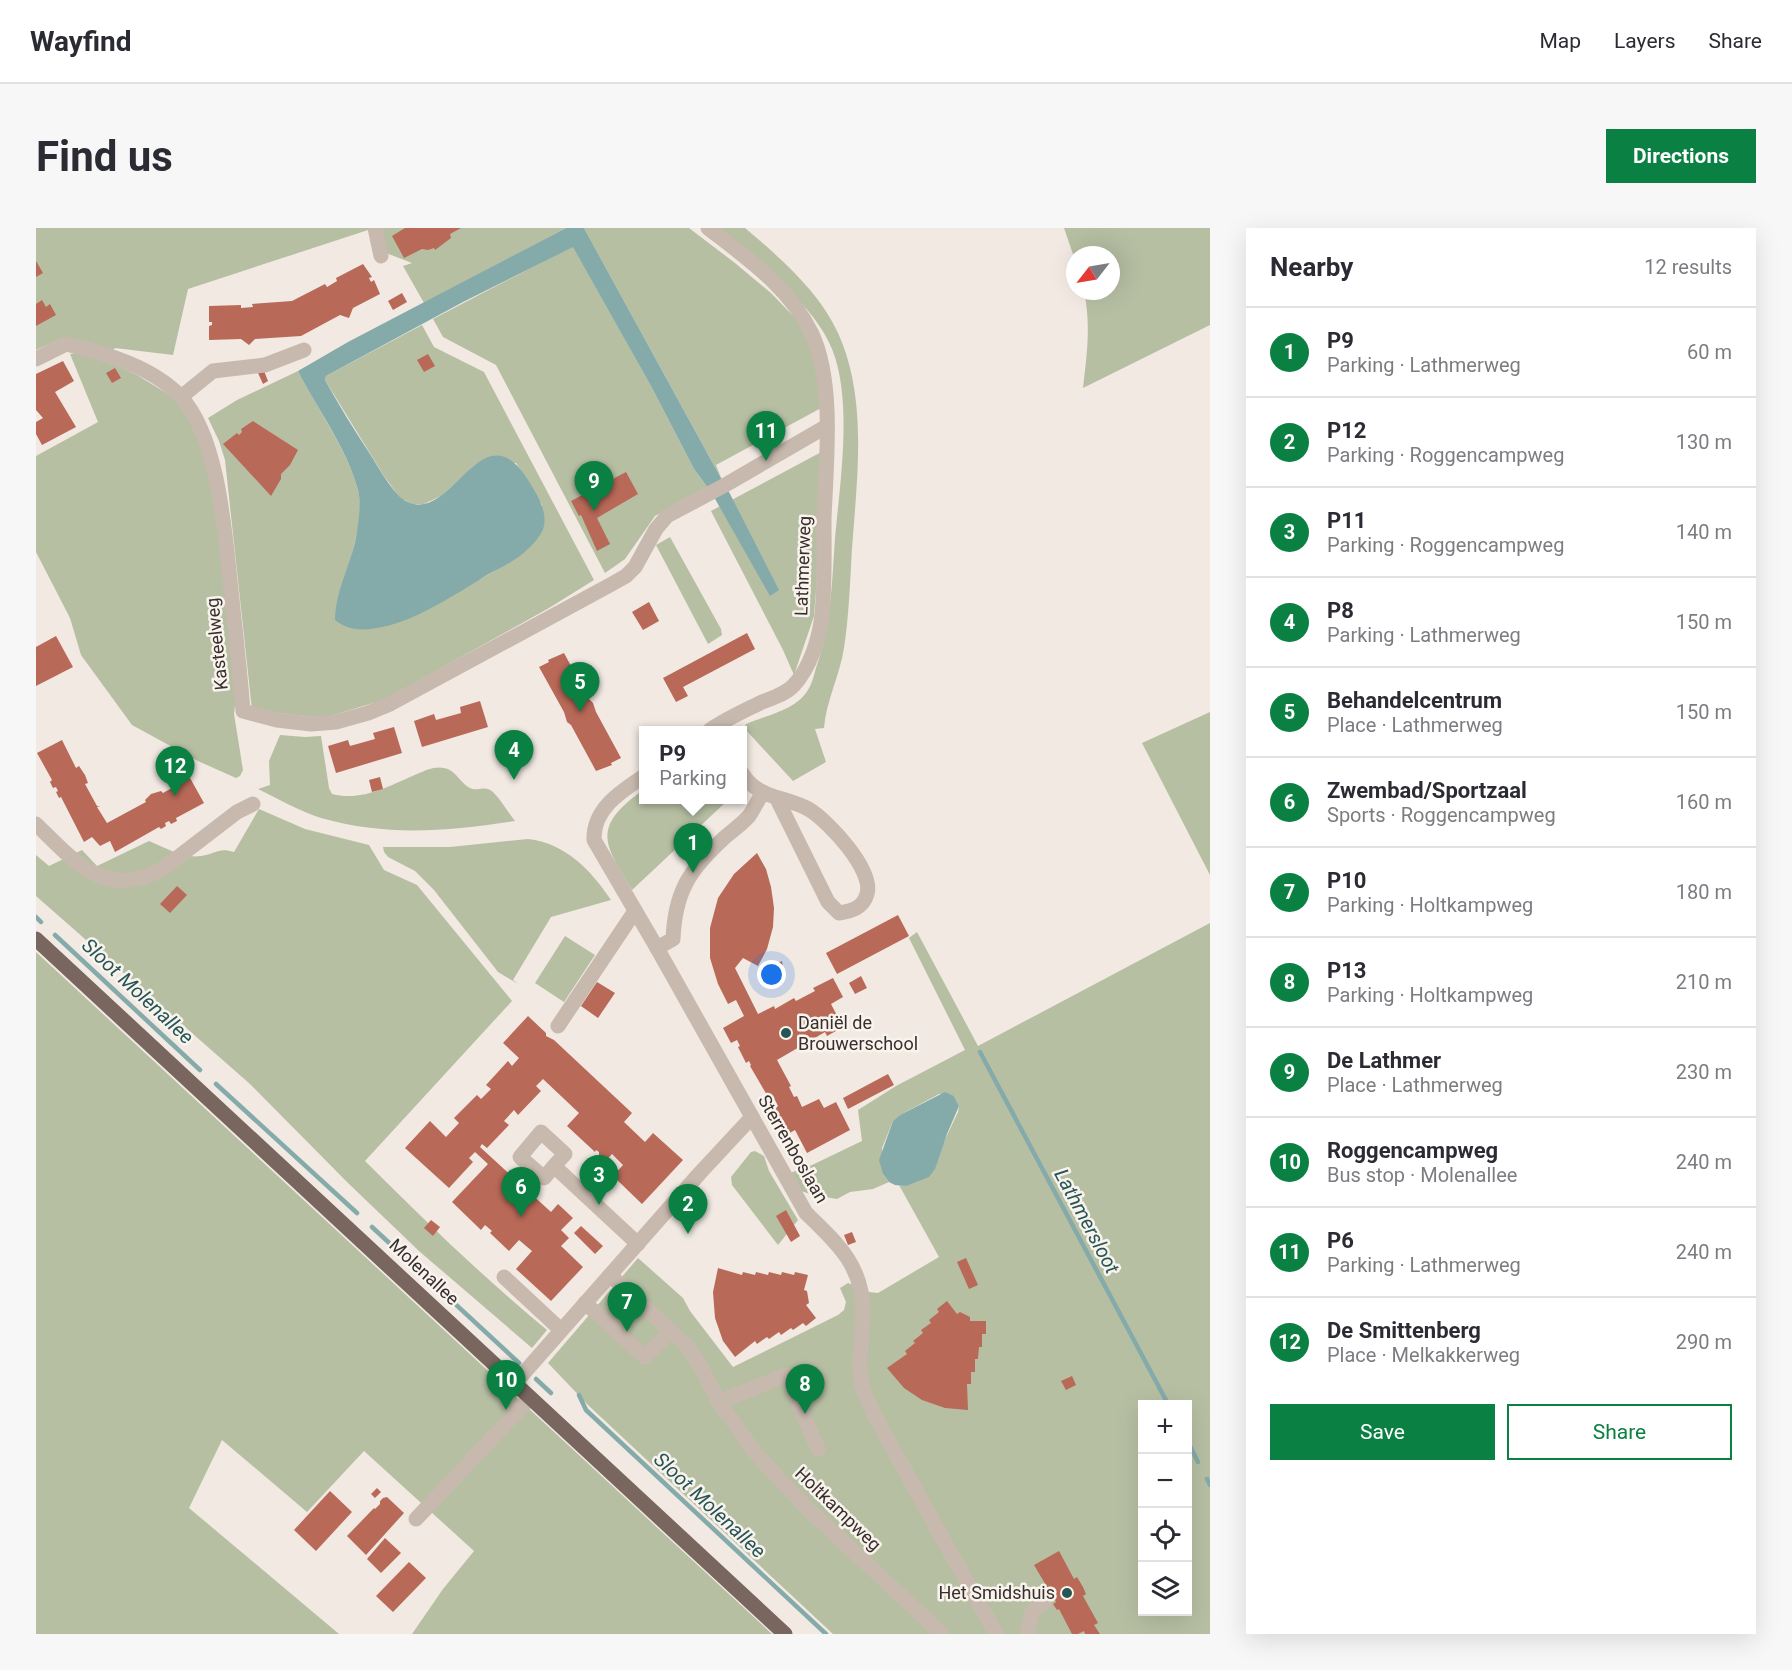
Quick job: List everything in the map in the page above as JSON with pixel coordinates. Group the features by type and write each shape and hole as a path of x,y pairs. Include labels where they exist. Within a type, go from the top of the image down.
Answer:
{"main road":[{"name":"Molenallee","path":"36,939 785,1634"}],"street":[{"path":"375,228 381,256"},
{"name":"Lathmerweg","path":"708,228 773,280 787,295 805,321 822,365 827,426 822,615 813,651 800,677 788,690 735,715 719,726"},
{"name":"Kasteelweg","path":"36,359 66,344 102,353 140,368 181,397 198,423 211,457 226,537 243,711 277,720 311,724 336,722 390,704 626,576 635,567 656,529 667,516 827,426"},
{"path":"181,397 213,371 265,365 304,350"},
{"path":"747,778 763,792 810,810 839,835 863,871 869,886 866,897 859,907 839,913 828,902 777,799"},
{"name":"Sterrenboslaan","path":"639,780 605,806 594,831 594,840 806,1213 850,1260 860,1286 863,1311 859,1370 865,1395 921,1501 996,1634"},
{"path":"657,948 673,939 678,899 686,881 722,840 749,816 763,792"},
{"path":"36,824 92,873 112,881 129,882 152,875 164,868 237,812 253,804"},
{"path":"558,1026 636,911"},
{"path":"515,1383 752,1117"},
{"path":"554,1166 638,1244"},
{"name":"Holtkampweg","path":"610,1275 686,1345 697,1360 719,1402 752,1449 780,1480 811,1512 942,1634"},
{"path":"504,1277 561,1330"},
{"path":"585,1303 645,1358 671,1331"},
{"name":"Holtkampweg","path":"719,1402 786,1375 818,1449"},
{"path":"416,1519 530,1398"},
{"path":"1027,1634 1032,1612 1044,1602"}],"green space":[{"path":"36,228 368,228 368,230 188,289 173,355 115,348 112,351 63,338 36,350"},
{"path":"381,228 566,228 424,303 403,266 412,263 386,253"},
{"path":"584,228 689,228 771,293 798,321 811,345 823,407 716,465 722,480"},
{"path":"717,228 745,228 809,289 838,333 854,385 858,467 844,648 827,708 824,728 815,729 826,762 793,781 747,731 747,726 745,726 789,707 803,697 811,685 825,636 830,604 842,467 843,417 842,393 832,349 811,315 781,283"},
{"path":"1064,228 1210,228 1210,325 1083,388 1088,327 1086,300 1120,300 1120,246 1070,246"},
{"path":"573,246 694,469 708,488 655,516 625,559 605,573 496,365 443,337 433,319"},
{"path":"422,325 434,347 484,372 594,580 549,608 386,699 324,718 252,710 225,460 208,418 237,400 298,371 347,460 358,490 360,514 352,554 404,620 493,572 526,551 539,537 542,505 516,463 475,465 441,496 424,504 413,504 400,498 325,380 326,376"},
{"path":"77,353 105,360 137,375 168,394 177,401 198,434 216,506 236,699 234,714 243,770 236,778 198,761 132,725 81,655 70,618 36,552 36,456 98,422 70,354"},
{"path":"827,449 814,616 794,675 711,511"},
{"path":"670,537 721,629 722,635 708,644 656,545"},
{"path":"1210,712 1210,875 1142,743"},
{"path":"280,735 321,736 329,788 332,794 354,796 365,794 427,770 444,768 452,771 470,788 491,791 515,821 442,829 394,830 370,828 321,818 258,789 270,785 269,761"},
{"path":"639,793 639,804 724,804 632,890 614,859 607,836 609,825 627,803"},
{"path":"259,809 305,829 369,845 384,870 417,885 512,1001 365,1161 454,1248 547,1330 532,1348 419,1251 250,1084 36,896 36,855 49,866 82,850 97,866 149,841 188,856 201,856 224,850 234,852"},
{"path":"528,839 554,846 576,860 595,878 611,900 551,917 513,980 518,984 498,972 434,890 415,871 388,857 383,847 450,847"},
{"path":"1210,923 1210,1634 833,1634 588,1405 548,1363 638,1258 683,1298 690,1311 733,1367 838,1315 844,1310 846,1302 840,1288 848,1283 869,1292 878,1293 939,1257 899,1185 906,1186 942,1146 958,1112 959,1106 954,1096 939,1094 893,1121 882,1148 883,1174 889,1182 873,1189 850,1192 837,1199 798,1190 790,1173 862,1141 858,1110 896,1086 965,1050 909,938 917,932 978,1046"},
{"path":"565,936 595,955 564,1002 535,983"},
{"path":"36,952 772,1634 412,1634 443,1589 474,1551 364,1451 307,1512 222,1440 189,1508 339,1634 36,1634"},
{"path":"755,1151 764,1156 769,1171 798,1220 778,1245 732,1185 731,1177 751,1152"}],"water":[{"path":"566,228 584,228 722,480 708,488 694,469 652,388 573,247 463,302 326,376 325,380 352,427 387,480 403,499 414,504 429,503 443,494 483,459 497,455 512,461 528,480 540,502 545,520 539,536 522,555 422,613 395,624 376,628 357,629 340,624 335,620 336,609 355,542 360,505 359,495 347,459 298,371 348,342"},
{"path":"728,490 779,590 770,596 714,497"},
{"path":"945,1092 954,1096 959,1106 935,1169 929,1177 906,1186 889,1182 883,1174 879,1160 893,1121 900,1115"}],"building":[{"path":"405,228 461,228 450,234 451,238 435,250 434,248 422,249 404,258 392,236"},
{"path":"36,261 43,273 36,277"},
{"path":"363,264 372,277 369,278 371,282 374,280 380,294 353,308 349,318 340,315 301,336 255,339 249,345 241,339 209,340 209,326 212,322 209,322 209,306 241,305 241,308 253,307 252,304 292,301 325,284 327,287 337,281 336,278"},
{"path":"402,293 407,302 393,310 388,301"},
{"path":"42,300 46,307 50,304 56,315 36,326 36,304"},
{"path":"428,354 435,366 424,372 417,360"},
{"path":"63,361 74,381 55,392 76,427 42,445 36,434 36,422 43,418 36,410 36,374"},
{"path":"115,368 121,378 112,383 106,373"},
{"path":"264,371 268,381 263,384 258,373"},
{"path":"253,421 298,450 290,465 281,474 281,479 271,496 223,444 237,433 239,435 242,432 241,429"},
{"path":"626,472 638,494 597,518 610,544 597,551 581,515 579,516 571,501"},
{"path":"649,602 659,621 643,630 632,612"},
{"path":"747,633 755,649 683,687 688,696 676,702 663,678"},
{"path":"56,636 73,667 36,686 36,647"},
{"path":"564,653 621,758 611,763 612,765 596,771 571,725 567,722 564,712 539,667"},
{"path":"480,701 488,727 422,747 414,721 434,714 436,720 461,713 460,707"},
{"path":"394,727 402,753 336,773 328,746 348,740 350,746 375,739 373,733"},
{"path":"62,740 76,768 79,766 85,775 88,783 85,784 97,806 100,806 97,807 107,823 146,802 145,800 151,794 161,791 163,793 190,778 204,803 176,818 177,821 171,824 169,821 165,823 166,826 161,829 159,827 115,852 110,841 100,846 92,837 84,842 61,797 59,798 56,787 53,788 50,782 52,780 37,753"},
{"path":"380,777 383,789 372,792 369,780"},
{"path":"757,853 766,869 771,887 774,908 773,927 767,949 758,966 743,958 735,968 758,1014 774,1006 775,1009 794,998 796,1001 815,991 813,988 833,978 843,997 831,1004 843,1027 827,1036 825,1032 777,1060 791,1086 789,1087 794,1097 797,1096 802,1107 819,1099 824,1108 836,1102 850,1130 807,1153 795,1130 788,1134 774,1108 778,1106 775,1100 771,1102 749,1061 746,1063 737,1040 731,1043 723,1028 744,1016 736,1000 728,1004 718,984 710,958 710,928 718,898 734,874"},
{"path":"177,886 187,895 170,913 160,904"},
{"path":"898,915 909,936 837,974 826,953"},
{"path":"782,961 783,968 780,975 769,982 770,970"},
{"path":"861,976 867,988 855,994 849,983"},
{"path":"597,982 615,993 598,1018 581,1006"},
{"path":"528,1016 546,1033 546,1036 554,1040 632,1113 624,1122 645,1142 653,1133 683,1160 642,1204 613,1176 623,1165 612,1154 605,1162 599,1156 599,1152 596,1150 595,1152 567,1126 579,1113 543,1079 536,1086 541,1091 518,1115 514,1110 504,1121 509,1125 487,1148 482,1144 480,1147 551,1212 558,1204 573,1218 561,1230 569,1238 561,1246 583,1267 551,1301 516,1269 532,1251 519,1240 509,1251 490,1233 492,1231 485,1225 481,1230 452,1202 488,1164 475,1152 469,1158 473,1162 449,1188 405,1148 430,1121 446,1137 459,1123 454,1118 477,1095 481,1099 491,1089 486,1085 508,1061 512,1066 519,1058 503,1043"},
{"path":"888,1074 894,1085 848,1109 843,1098"},
{"path":"786,1210 800,1236 791,1242 776,1216"},
{"path":"431,1220 440,1227 433,1236 424,1228"},
{"path":"581,1226 603,1246 595,1254 574,1233"},
{"path":"852,1232 856,1242 848,1245 844,1235"},
{"path":"966,1258 978,1285 969,1289 957,1262"},
{"path":"718,1268 742,1275 743,1272 755,1275 756,1272 768,1275 769,1272 781,1275 782,1272 794,1275 795,1272 808,1275 804,1290 807,1291 809,1303 806,1305 816,1318 806,1326 803,1323 781,1335 779,1332 769,1339 767,1337 757,1344 755,1341 735,1357 723,1341 715,1318 713,1292"},
{"path":"947,1301 957,1314 960,1312 970,1317 970,1321 986,1321 986,1334 982,1334 982,1347 979,1347 978,1359 975,1359 975,1372 971,1372 971,1384 967,1384 968,1410 945,1408 922,1400 904,1388 887,1368 907,1354 905,1351 923,1333 921,1330 931,1323 929,1320 939,1312 937,1309"},
{"path":"1072,1376 1076,1385 1066,1390 1061,1381"},
{"path":"377,1488 381,1492 375,1498 371,1494"},
{"path":"330,1491 352,1512 316,1551 294,1530"},
{"path":"387,1497 404,1513 366,1555 347,1536 380,1504 383,1498"},
{"path":"385,1538 401,1553 381,1573 367,1559"},
{"name":"Het Smidshuis","path":"1059,1551 1074,1579 1077,1577 1083,1587 1086,1594 1083,1596 1098,1623 1094,1625 1100,1634 1085,1634 1084,1631 1072,1634 1059,1609 1057,1610 1053,1604 1056,1602 1054,1598 1051,1600 1048,1594 1050,1592 1034,1565"},
{"path":"409,1562 426,1578 393,1612 376,1596"}],"waterway":[{"name":"Sloot Molenallee","path":"36,917 41,922"},
{"name":"Sloot Molenallee","path":"55,935 200,1070"},
{"name":"Lathmersloot","path":"980,1052 1166,1400"},
{"name":"Sloot Molenallee","path":"216,1084 357,1213"},
{"name":"Sloot Molenallee","path":"372,1227 519,1363"},
{"name":"Sloot Molenallee","path":"536,1379 551,1393"},
{"name":"Sloot Molenallee","path":"579,1395 586,1410 826,1634"},
{"name":"Lathmersloot","path":"1192,1450 1198,1462"},
{"name":"Lathmersloot","path":"1207,1479 1210,1485"}],"place":[{"name":"P6","path":"766,461"},
{"name":"De Lathmer","path":"594,511"},
{"name":"Behandelcentrum","path":"580,712"},
{"name":"P8","path":"514,780"},
{"name":"De Smittenberg","path":"175,796"},
{"name":"P9","path":"693,873"},
{"name":"Daniël de Brouwerschool","path":"786,1033"},
{"name":"P11","path":"599,1205"},
{"name":"Zwembad/Sportzaal","path":"521,1217"},
{"name":"P12","path":"688,1234"},
{"name":"P10","path":"627,1332"},
{"name":"Roggencampweg","path":"506,1410"},
{"name":"P13","path":"805,1414"},
{"name":"Het Smidshuis","path":"1067,1593"}]}
